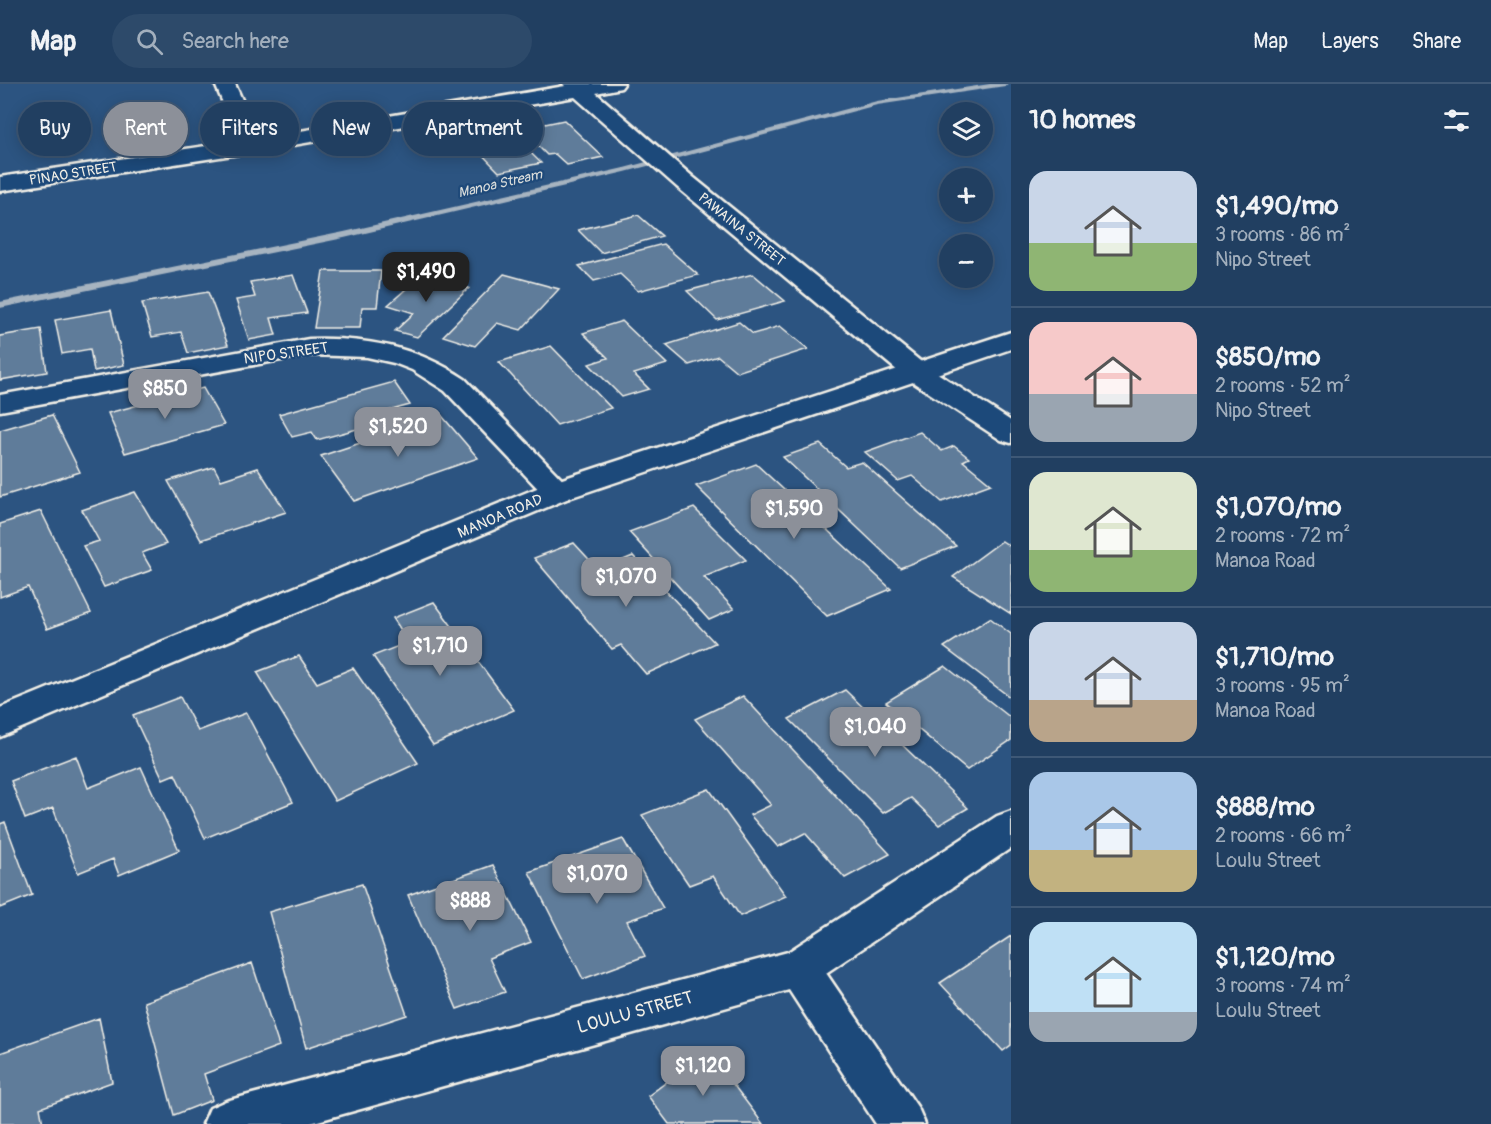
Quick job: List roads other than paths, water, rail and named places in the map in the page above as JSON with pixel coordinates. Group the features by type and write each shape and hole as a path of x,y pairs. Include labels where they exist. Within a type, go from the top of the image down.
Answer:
{"street":[{"path":"225,84 233,102"},
{"name":"PINAO STREET","path":"299,138 576,88 614,84"},
{"name":"PAWAINA STREET","path":"576,88 685,182 915,371 1011,434"},
{"name":"PINAO STREET","path":"0,184 200,154"},
{"name":"MANOA ROAD","path":"0,723 558,491 1011,340"},
{"name":"NIPO STREET","path":"0,403 309,347 371,349 410,359 442,375 455,385 558,491"},
{"name":"LOULU STREET","path":"226,1124 799,968 1011,827"},
{"path":"799,968 902,1124"}],"waterway":[{"name":"Manoa Stream","path":"0,305 344,235 625,170 877,103 1005,84"}]}
